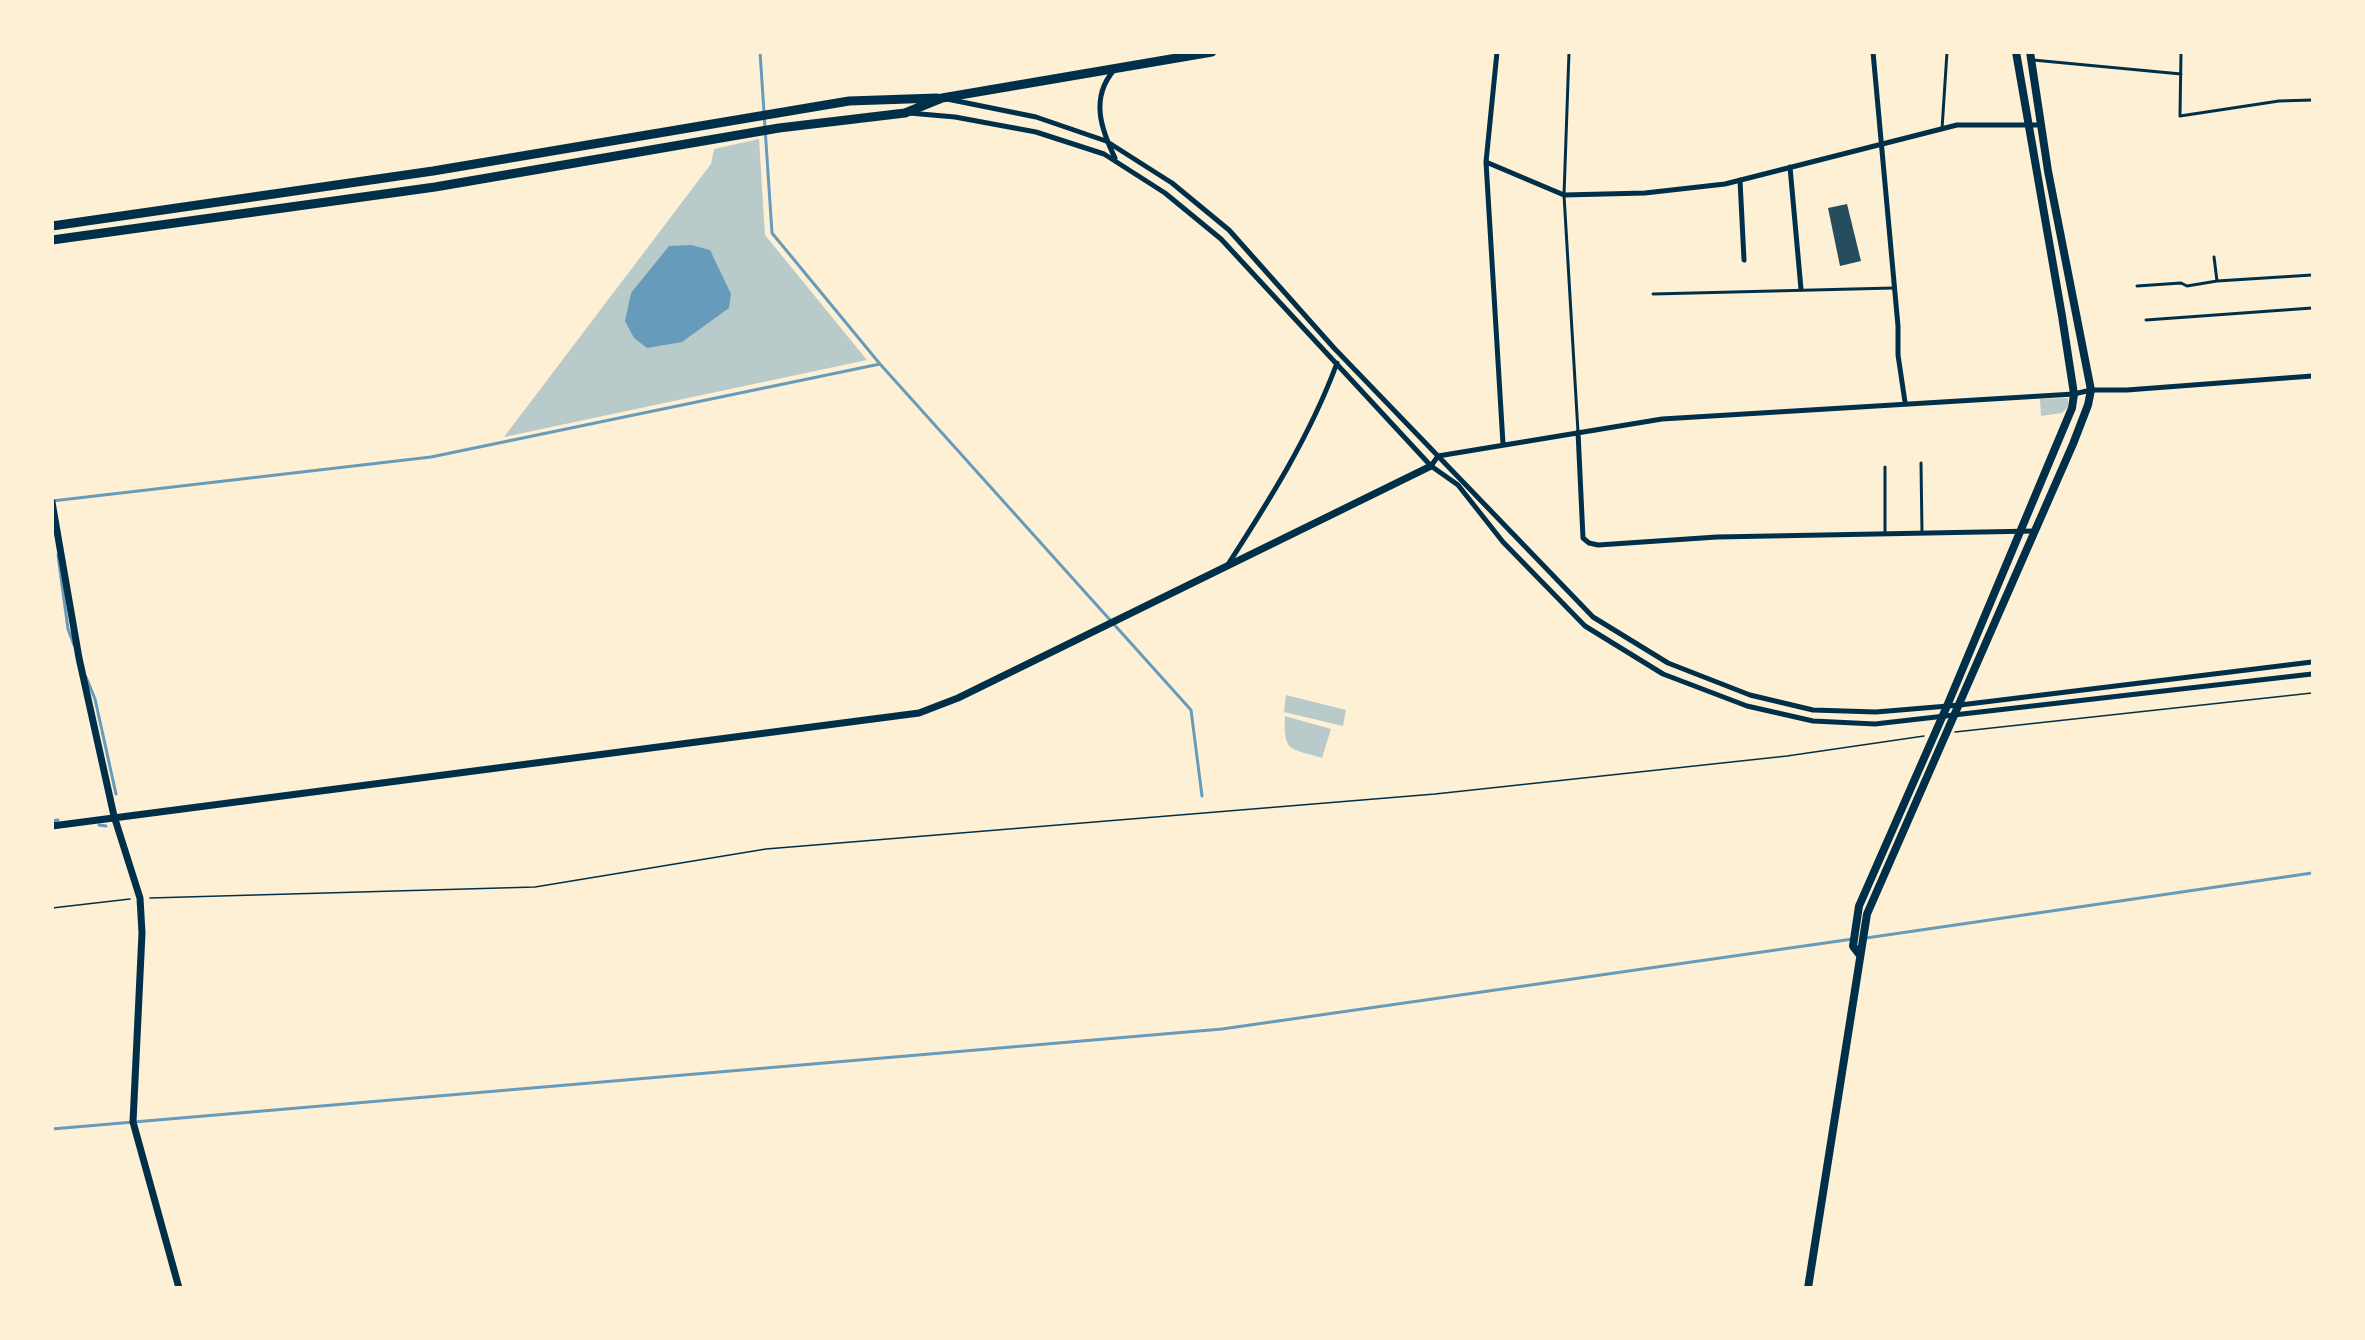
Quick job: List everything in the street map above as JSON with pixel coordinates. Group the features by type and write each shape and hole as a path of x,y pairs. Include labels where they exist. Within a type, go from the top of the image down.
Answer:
{"main road":[{"path":"52,226 433,171 849,101 942,98 1212,52"},
{"path":"1859,954 1853,946 1859,906 1942,718 2072,408 2074,394 2016,52"},
{"path":"1808,1287 1867,914 2073,444 2088,405 2091,390 2040,126 2030,56"},
{"path":"52,240 435,187 779,128 904,113 942,98"}],"street":[{"path":"1497,52 1486,162 1503,444"},
{"path":"1873,52 1905,402"},
{"path":"1115,68 1106,80 1098,108 1107,141 1116,160"},
{"path":"942,98 1036,117 1107,141 1172,183 1230,230 1334,348 1593,616 1668,663 1750,695 1814,710 1876,712 1960,705 2313,662"},
{"path":"904,113 955,117 1036,132 1116,160 1165,193 1221,239 1431,466 1458,485 1503,542 1586,626 1663,674 1747,706 1814,721 1875,724 1954,717 2313,674"},
{"path":"1486,162 1564,195 1645,193 1740,180 1957,125 2040,126"},
{"path":"1790,167 1801,289"},
{"path":"1740,180 1744,261"},
{"path":"1226,567 1272,496 1311,427 1338,363"},
{"path":"52,826 114,816 919,713 958,698 1431,466 1437,456 1662,419 1905,402 2074,394 2091,390 2127,390 2309,376 2313,368"},
{"path":"1578,432 1583,538 1589,543 1598,545 1717,537 2034,531"},
{"path":"52,502 72,627 114,816 140,898 142,933 133,1105 136,1139 179,1287"}],"lane":[{"path":"1569,52 1564,195 1578,432"},
{"path":"1942,129 1947,52"},
{"path":"2181,52 2180,116 2279,101 2313,99"},
{"path":"2030,56 2181,74"},
{"path":"2214,257 2217,281"},
{"path":"2137,286 2181,283 2187,286 2217,281 2313,275"},
{"path":"1653,294 1893,288"},
{"path":"2146,320 2313,308"},
{"path":"1921,463 1922,533"},
{"path":"1885,467 1885,534"}],"path":[{"path":"1947,733 2313,693"},
{"path":"52,908 140,898 535,887 766,849 1435,794 1787,756 1934,735"}],"shaded area":[{"path":"759,139 765,235 867,360 504,437 711,164 714,149"},
{"path":"2068,398 2068,407 2062,413 2041,416 2040,399"},
{"path":"1286,695 1346,710 1343,726 1284,712"},
{"path":"1285,716 1331,729 1322,758 1296,750 1287,743"}],"water":[{"path":"691,245 710,250 731,294 729,308 682,342 647,348 634,338 625,321 631,293 669,246"}],"building":[{"path":"1847,204 1861,261 1840,266 1828,208"}],"waterway":[{"path":"760,52 772,233 880,364 1191,710 1202,796"},
{"path":"52,501 431,457 880,364"},
{"path":"58,555 68,629 74,645"},
{"path":"86,677 95,699 116,794"},
{"path":"52,821 58,820"},
{"path":"99,825 106,826"},
{"path":"1866,938 2312,873"},
{"path":"52,1129 1222,1029 1853,939"}]}
